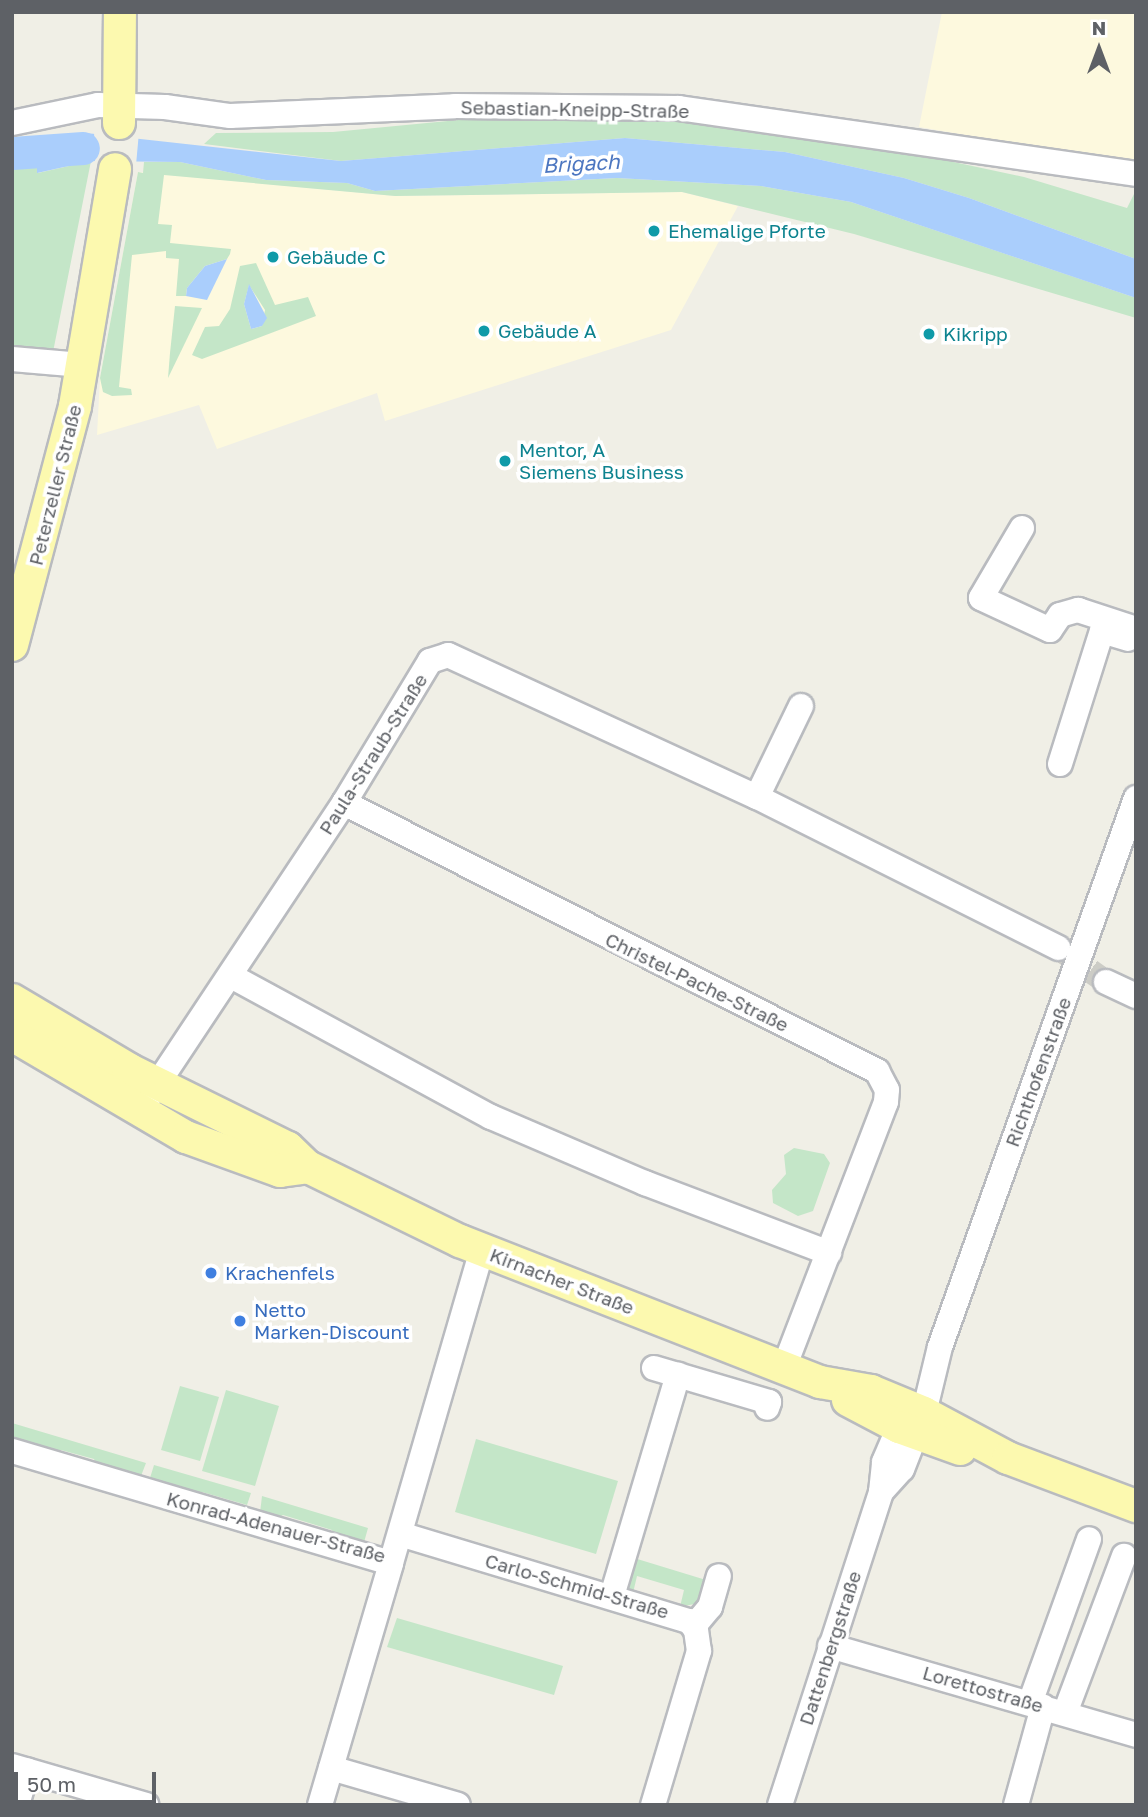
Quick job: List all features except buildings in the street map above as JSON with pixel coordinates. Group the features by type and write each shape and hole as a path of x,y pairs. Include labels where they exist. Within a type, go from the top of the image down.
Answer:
{"main road":[{"path":"120,12 120,114"},
{"name":"Peterzeller Straße","path":"12,645 46,527 82,365 115,169"},
{"name":"Kirnacher Straße","path":"12,1000 158,1081 288,1148 308,1167 482,1250 1136,1506"},
{"name":"Kirnacher Straße","path":"12,1035 141,1111 217,1151 280,1171 308,1167"}],"street":[{"name":"Sebastian-Kneipp-Straße","path":"12,122 71,108 120,114 230,116 455,106 680,108 1136,174"},
{"path":"12,359 82,365"},
{"path":"1022,528 981,598 1049,629 1060,615 1078,610 1136,629"},
{"path":"1060,764 1102,631 1136,638"},
{"name":"Paula-Straub-Straße","path":"141,1111 158,1081 231,976 344,803 430,661 448,655 757,797 954,893 1058,948"},
{"path":"757,797 801,706"},
{"name":"Richthofenstraße","path":"912,1420 1136,798"},
{"name":"Christel-Pache-Straße","path":"344,803 877,1071 887,1090 886,1102 784,1368"},
{"path":"231,976 491,1117 645,1183 829,1253"},
{"path":"1106,982 1136,996"},
{"path":"217,1151 233,1121"},
{"name":"Konrad-Adenauer-Straße","path":"12,1451 391,1563 482,1250"},
{"path":"654,1368 769,1402 767,1408"},
{"path":"612,1596 678,1375"},
{"name":"Dattenbergstraße","path":"780,1805 881,1492 884,1462 912,1420"},
{"name":"Carlo-Schmid-Straße","path":"400,1534 681,1616 694,1626 699,1651 653,1805"},
{"path":"1016,1805 1046,1707 1089,1539"},
{"path":"1046,1707 1124,1556"},
{"path":"320,1805 391,1563"},
{"path":"694,1626 710,1607 719,1576"},
{"name":"Lorettostraße","path":"830,1646 1136,1735"},
{"path":"17,1805 20,1768 146,1805"},
{"path":"331,1768 458,1805"}],"shaded area":[{"path":"942,12 1136,12 1136,164 919,127"},
{"path":"138,172 395,196 682,192 738,206 671,330 385,421 377,393 217,449 199,405 97,435 100,378"}],"green space":[{"path":"479,118 681,121 874,145 1024,177 1127,208 1136,190 1136,259 969,198 904,178 785,152 625,138 341,161 204,144 216,133 333,132"},
{"path":"37,139 38,173 91,161 53,352 12,352 12,143"},
{"path":"144,162 180,162 266,180 347,183 375,191 617,178 761,186 851,202 1136,298 1136,318 854,234 682,192 395,196 164,175 158,224 172,225 170,243 231,249 230,254 227,259 205,266 187,288 186,296 176,296 179,259 166,258 166,251 132,255 119,387 131,389 132,395 112,396 103,392 100,378 138,172 143,173"},
{"path":"256,263 275,305 308,297 316,316 202,359 192,355 205,327 219,326 230,309 240,266","holes":["249,285 265,310 262,326 251,329 244,304"]},
{"path":"175,306 202,308 168,378 170,353"},
{"path":"794,1148 824,1154 830,1163 813,1211 798,1216 773,1203 772,1190 786,1174 784,1155"},
{"path":"180,1386 219,1397 200,1461 161,1450"},
{"path":"226,1390 279,1406 255,1486 202,1471"},
{"path":"12,1423 146,1463 141,1476 97,1466 94,1459 61,1450 54,1454 24,1445 12,1436"},
{"path":"476,1439 618,1481 596,1554 455,1512"},
{"path":"154,1465 251,1493 247,1505 202,1492 196,1496 150,1478"},
{"path":"262,1496 368,1528 363,1546 336,1538 332,1530 283,1515 274,1520 260,1513"},
{"path":"634,1558 706,1580 699,1603 680,1607 684,1590 637,1576 633,1593 627,1585"},
{"path":"397,1618 563,1666 554,1695 387,1647"}],"water":[{"path":"86,133 341,161 625,138 785,152 904,178 969,198 1136,259 1136,298 851,202 761,186 617,178 375,191 347,183 266,180 180,162 91,161 37,173 37,139"},
{"path":"227,259 207,300 186,296 187,288 205,266"},
{"path":"249,284 267,318 262,326 251,329 244,304"}],"pier":[{"path":"94,130 139,132 136,165 95,165"}],"waterway":[{"name":"Brigach","path":"12,153 83,148"}],"tunnel":[{"path":"1061,950 1106,982"}],"place":[{"name":"Ehemalige Pforte","path":"654,231"},
{"name":"Gebäude C","path":"273,257"},
{"name":"Gebäude A","path":"484,331"},
{"name":"Kikripp","path":"929,334"},
{"name":"Mentor, A Siemens Business","path":"505,461"},
{"name":"Krachenfels","path":"211,1273"},
{"name":"Netto Marken-Discount","path":"240,1321"}]}
